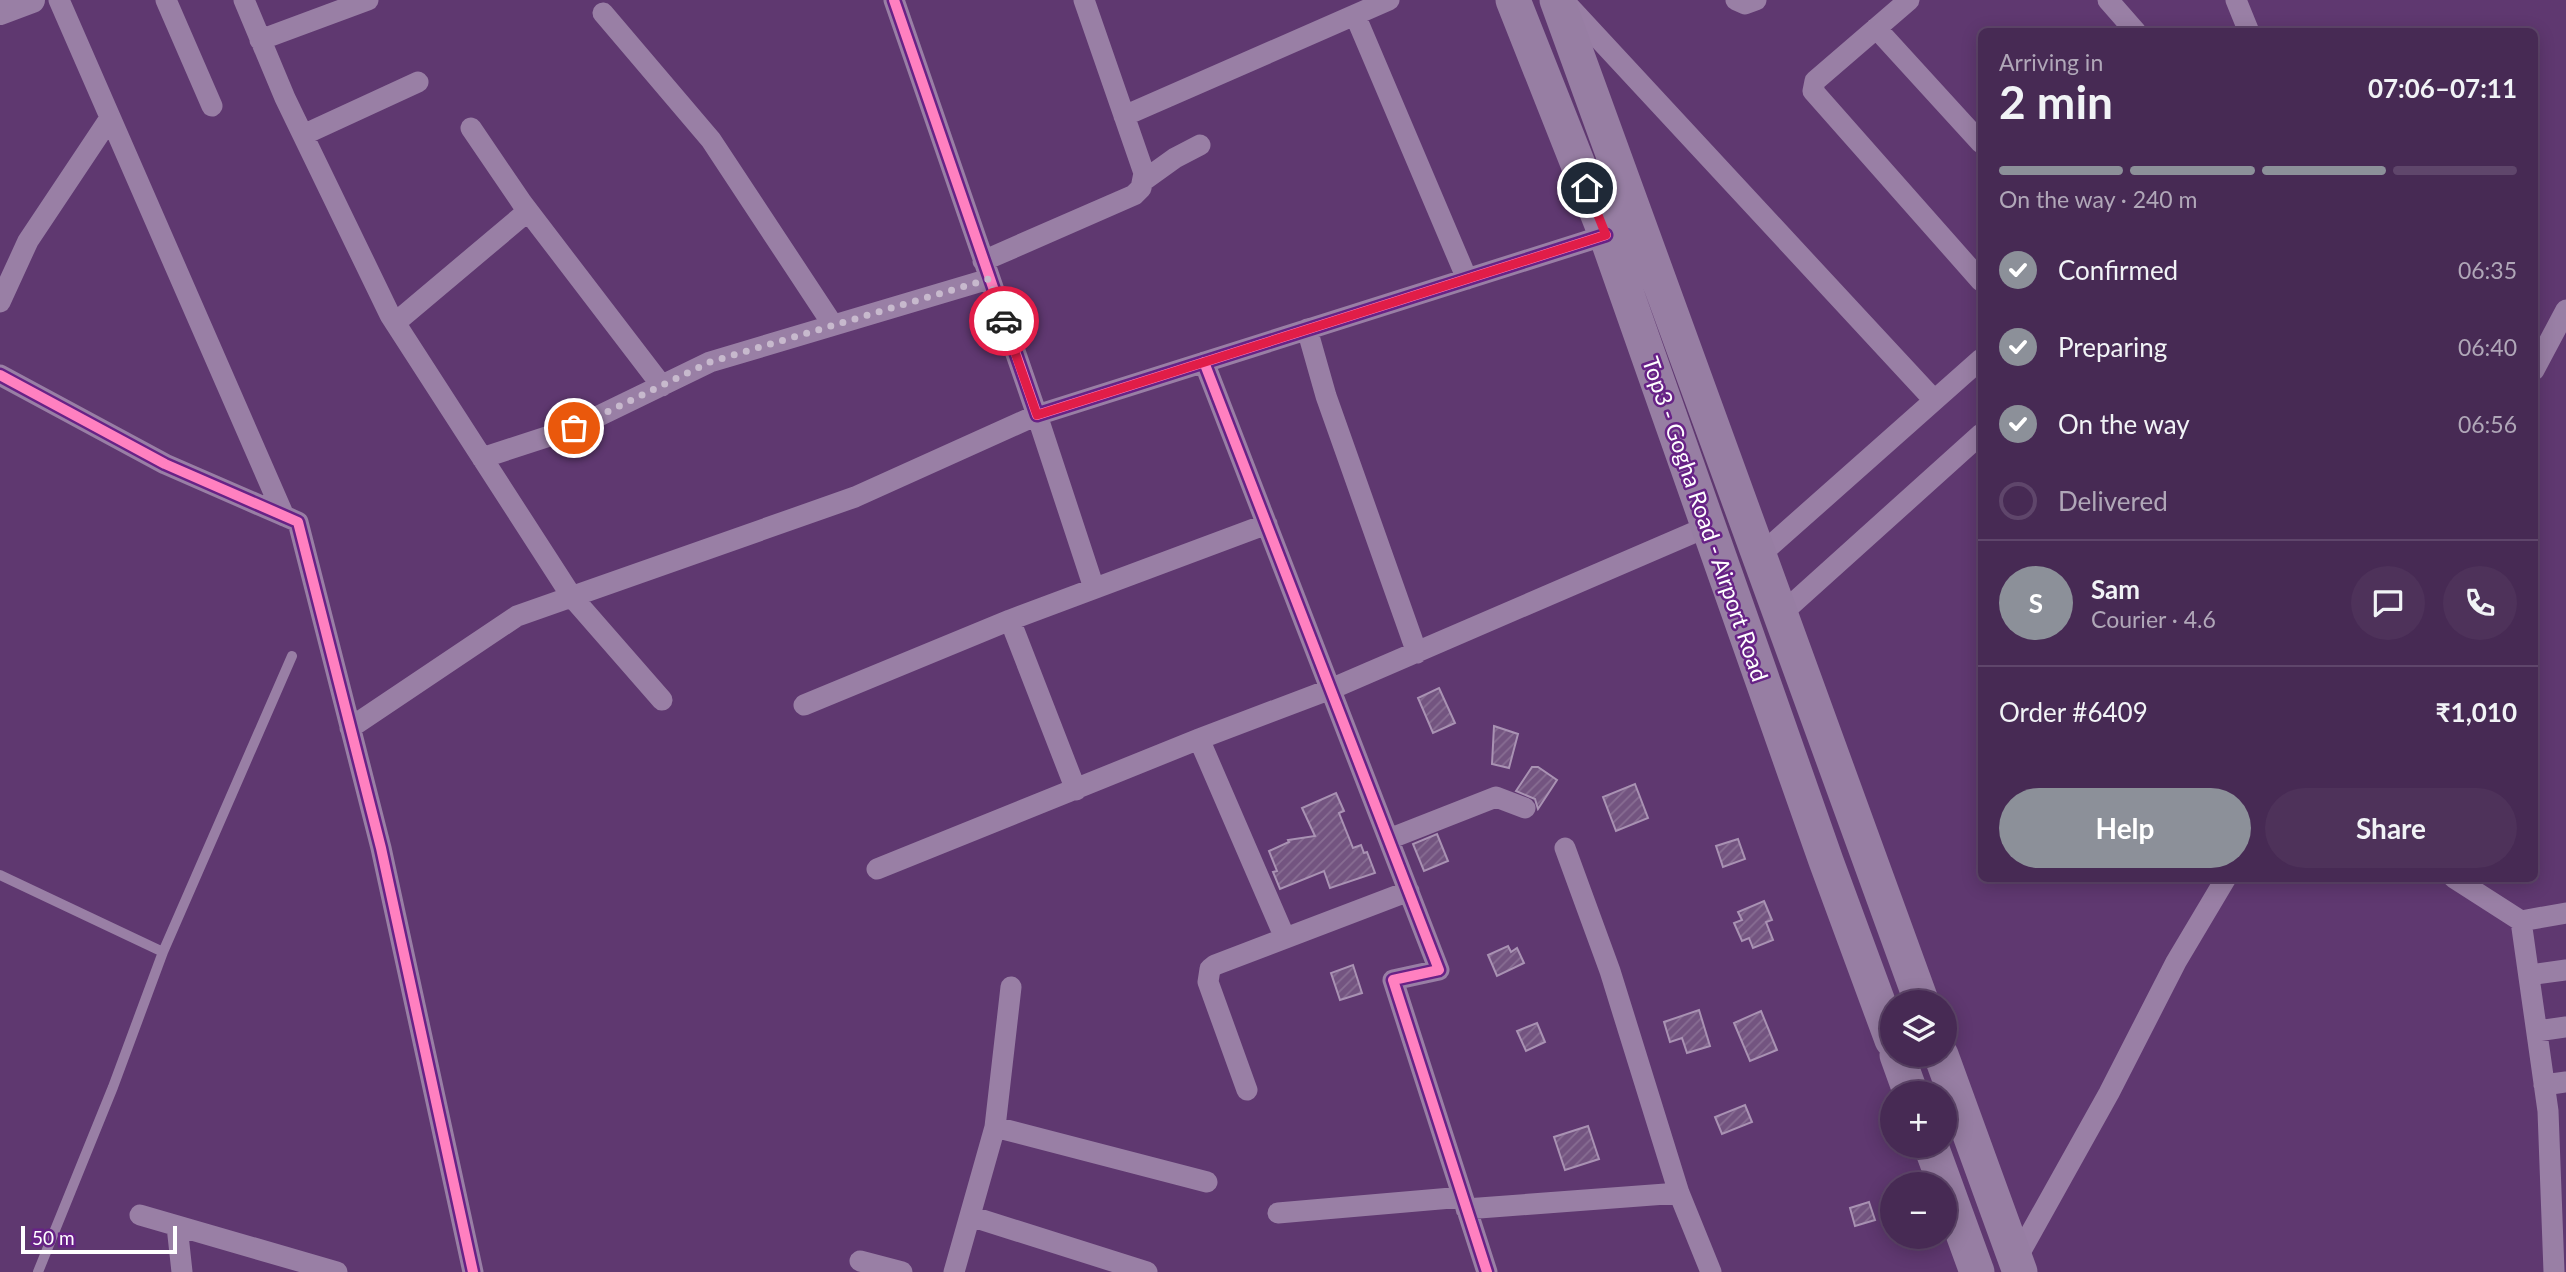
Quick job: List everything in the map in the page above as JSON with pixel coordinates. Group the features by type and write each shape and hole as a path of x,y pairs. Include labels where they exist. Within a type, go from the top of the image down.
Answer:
{"main road":[{"name":"Top3 - Gogha Road - Airport Road","path":"1513,0 1606,235 1767,695 1880,1007"},
{"name":"Top3 - Gogha Road - Airport Road","path":"1557,0 1917,990"},
{"path":"1945,1067 2013,1269"},
{"path":"1935,1158 1977,1272"}],"street":[{"path":"0,12 32,0"},
{"path":"59,0 284,516"},
{"path":"166,0 212,106"},
{"path":"244,0 303,135 395,323 572,597 662,700"},
{"path":"260,40 368,0"},
{"path":"1083,0 1144,173 1143,181"},
{"path":"1124,117 1389,0"},
{"path":"1563,0 1934,400"},
{"path":"1736,0 1745,4 1756,0"},
{"path":"1909,0 1815,81 1813,91 1978,278"},
{"path":"2108,0 2132,28"},
{"path":"2236,0 2247,28"},
{"path":"901,2 986,270 1094,589"},
{"path":"603,12 711,140 833,326"},
{"path":"1355,15 1467,279"},
{"path":"1877,28 1978,140"},
{"path":"303,135 418,82"},
{"path":"0,302 28,241 110,118"},
{"path":"471,128 528,211 662,386"},
{"path":"482,458 574,428 710,362 833,326 986,270 1134,195 1143,181 1200,145"},
{"path":"395,323 528,211"},
{"path":"350,729 517,616 855,497 1037,415 1606,235"},
{"path":"2538,362 2566,310"},
{"path":"1307,329 1326,396 1417,653"},
{"path":"1204,362 1439,970 1393,980 1487,1272"},
{"path":"1760,555 1978,362"},
{"path":"0,375 165,464 298,522 381,848 473,1272"},
{"path":"1780,615 1978,437"},
{"path":"804,705 1010,620 1267,524"},
{"path":"877,869 1199,739 1331,689 1709,526"},
{"path":"1010,620 1076,790"},
{"path":"1199,739 1285,938"},
{"path":"1389,839 1496,797 1525,808"},
{"path":"1565,848 1610,971 1679,1193 1711,1272"},
{"path":"2013,1269 2109,1093 2176,962 2224,882"},
{"path":"2460,882 2521,921 2566,913"},
{"path":"1247,1090 1207,976 1214,965 1409,891"},
{"path":"2521,921 2544,1085 2558,1140 2559,1217 2554,1272"},
{"path":"2529,975 2566,970"},
{"path":"954,1272 995,1127 1011,987"},
{"path":"2537,1031 2566,1027"},
{"path":"2544,1085 2566,1082"},
{"path":"995,1127 1207,1182"},
{"path":"1278,1213 1679,1193"},
{"path":"140,1215 337,1272"},
{"path":"970,1216 1147,1272"},
{"path":"177,1226 182,1272"},
{"path":"860,1261 902,1272"}],"lane":[{"path":"38,1272 113,1087 163,952 292,656"},
{"path":"0,875 163,952"}],"building":[{"path":"1439,688 1455,723 1433,733 1418,698"},
{"path":"1494,726 1518,734 1509,768 1492,764"},
{"path":"1532,767 1538,767 1557,780 1538,809 1535,799 1516,791"},
{"path":"1635,784 1648,818 1616,831 1603,797"},
{"path":"1336,793 1344,811 1339,813 1353,848 1361,845 1364,853 1367,852 1375,873 1330,888 1324,871 1280,889 1273,872 1277,871 1269,851 1289,842 1288,840 1315,836 1302,808"},
{"path":"1437,834 1448,861 1424,871 1413,844"},
{"path":"1738,839 1745,859 1723,867 1716,846"},
{"path":"1764,901 1772,920 1766,922 1773,940 1753,948 1749,938 1742,941 1734,923 1742,920 1738,912"},
{"path":"1508,946 1511,952 1517,948 1524,963 1497,976 1488,955"},
{"path":"1353,965 1362,993 1340,1000 1331,973"},
{"path":"1699,1010 1710,1046 1687,1053 1682,1038 1670,1042 1664,1022"},
{"path":"1761,1011 1777,1050 1750,1061 1734,1023"},
{"path":"1537,1023 1545,1042 1526,1051 1517,1031"},
{"path":"1745,1105 1752,1122 1722,1134 1715,1117"},
{"path":"1588,1126 1599,1159 1565,1170 1554,1137"},
{"path":"1869,1202 1875,1220 1855,1226 1850,1208"}],"cycle path":[{"path":"894,0 1037,415 1606,235"},
{"path":"1204,362 1439,970 1393,980 1487,1272"},
{"path":"0,375 165,464 298,522 381,848 473,1272"}],"way so far":[{"path":"574,428 710,362 989,279 1004,321"}],"route":[{"path":"1004,321 1037,415 1606,235 1587,188"}]}
